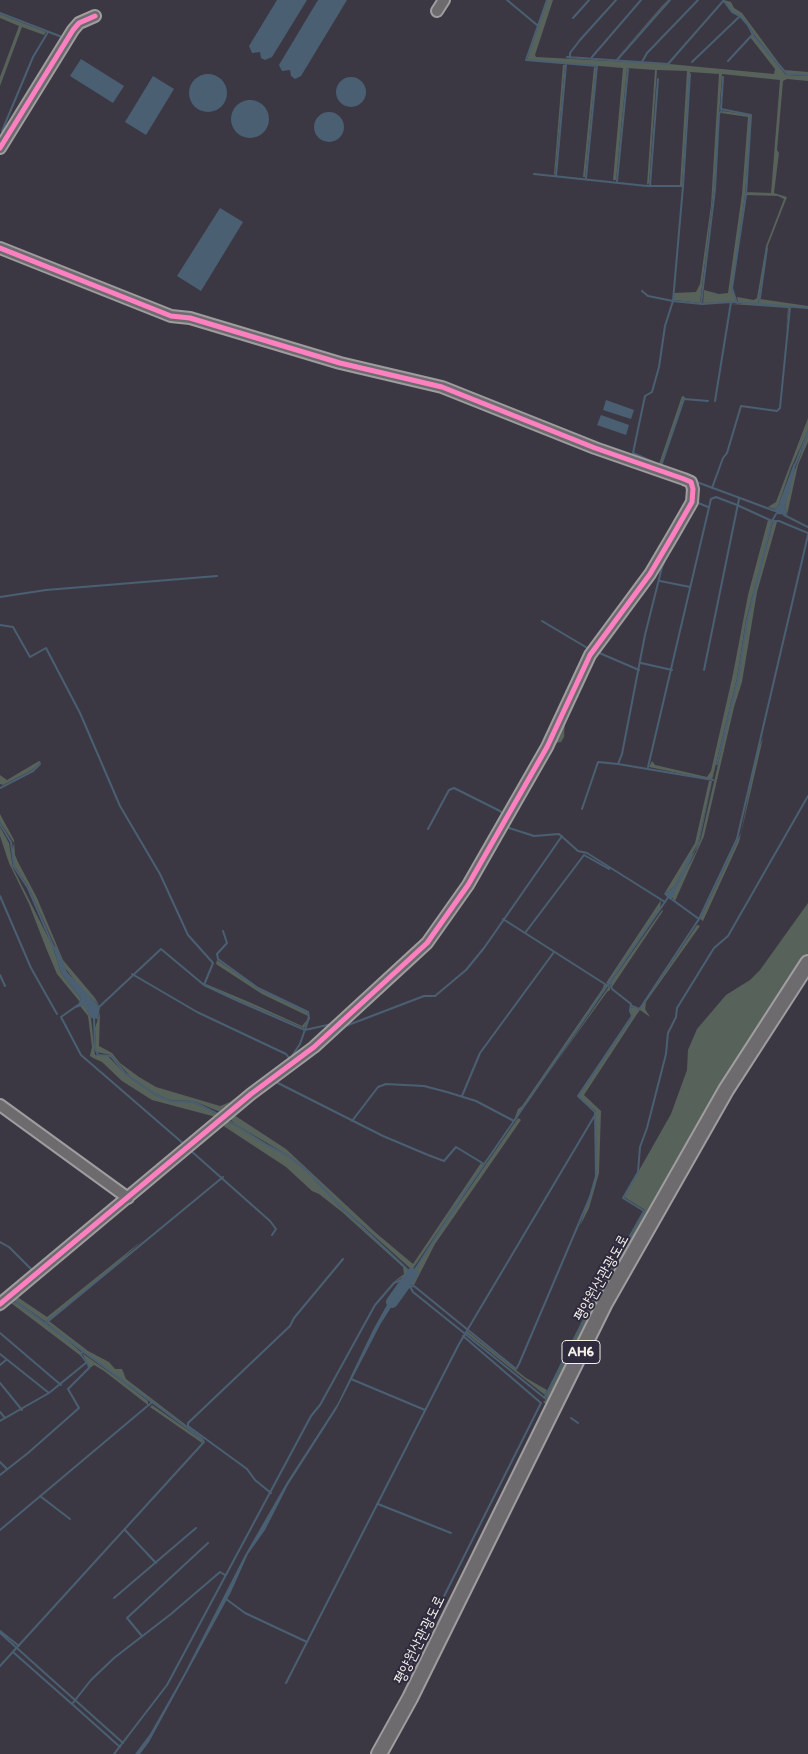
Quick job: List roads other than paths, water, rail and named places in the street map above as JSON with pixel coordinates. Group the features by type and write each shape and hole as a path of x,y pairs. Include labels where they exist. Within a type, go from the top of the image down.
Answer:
{"highway":[{"name":"평양원산관광도로","path":"379,1754 410,1698 605,1303 726,1090 808,963"},
{"path":"388,1754 421,1696 611,1308 732,1093 808,977"}],"street":[{"path":"437,11 444,0"},
{"path":"0,148 72,30 79,23 95,16"},
{"path":"0,248 171,316 190,318 340,363 442,387 595,448 684,479 693,485 692,502 673,536 650,574 590,655 547,747 468,885 427,943 314,1047 251,1094 0,1304"},
{"path":"0,1104 128,1198"}],"water":[{"path":"277,0 307,0 272,57 265,60 261,58 260,52 252,53 249,46"},
{"path":"318,0 347,0 301,76 295,79 291,76 290,70 282,71 279,65"},
{"path":"81,59 124,86 113,103 70,76"},
{"path":"208,74 221,80 227,93 221,106 208,112 195,106 189,93 195,80"},
{"path":"153,76 174,89 146,135 125,122"},
{"path":"351,77 362,81 366,92 362,103 351,107 340,103 336,92 340,81"},
{"path":"250,100 263,106 269,119 263,132 250,138 237,132 231,119 237,106"},
{"path":"329,112 340,116 344,127 340,138 329,142 318,138 314,127 318,116"},
{"path":"220,208 243,222 201,291 177,276"},
{"path":"606,400 634,410 631,419 603,410"},
{"path":"601,415 629,425 626,435 597,425"},
{"path":"794,463 795,470 785,507 787,515 777,514 774,509 778,506"},
{"path":"716,763 699,844 672,898 669,899 664,894 674,887 686,864 686,860 694,852 698,843"},
{"path":"56,946 67,972 100,1007 98,1019 91,1018 84,1005 76,1008 81,999 61,973 53,947"},
{"path":"398,1285 406,1291 400,1293 380,1325 336,1410 288,1485 265,1530 248,1554 231,1592 149,1742 140,1754 135,1754 150,1734 184,1674 245,1555 287,1482 338,1403 373,1330"}],"waterway":[{"path":"507,0 537,25"},
{"path":"547,0 526,60 597,66 586,178"},
{"path":"573,18 589,0"},
{"path":"570,58 570,53 580,40 616,0"},
{"path":"592,57 641,0"},
{"path":"617,60 670,0"},
{"path":"642,62 647,53 698,0"},
{"path":"567,57 668,64 724,0"},
{"path":"724,1 732,12 740,16 748,25 754,37 787,74 808,75"},
{"path":"0,13 62,37"},
{"path":"692,62 740,16"},
{"path":"3,134 2,131 33,57 48,32"},
{"path":"728,61 753,34"},
{"path":"556,176 566,64"},
{"path":"617,181 628,69"},
{"path":"683,186 690,74"},
{"path":"723,77 721,109 751,115 746,195 732,288 737,303"},
{"path":"650,185 658,79"},
{"path":"701,304 715,189 719,114 722,110"},
{"path":"534,174 647,186 683,186 673,301 665,326 659,367 652,392 645,396 633,453 660,465"},
{"path":"759,304 767,248"},
{"path":"642,291 648,296 702,304 731,302 808,308"},
{"path":"715,401 731,302"},
{"path":"712,488 723,458 727,453 741,406 777,411 780,408 790,307"},
{"path":"661,466 684,399 708,401"},
{"path":"794,467 808,433"},
{"path":"694,481 775,511"},
{"path":"648,767 711,499 716,497 772,521 779,521 808,533"},
{"path":"704,670 739,499"},
{"path":"696,502 708,507"},
{"path":"717,764 738,678 747,621 772,521 776,514"},
{"path":"784,515 808,527"},
{"path":"670,898 699,919 737,839 808,535"},
{"path":"582,809 598,762 618,764 622,754 645,635 662,567 668,553"},
{"path":"0,597 46,590 217,576"},
{"path":"660,581 690,587"},
{"path":"542,621 589,649"},
{"path":"0,625 13,627 30,657 46,648 80,713 120,806 160,874 188,935 213,963 204,985"},
{"path":"597,652 639,670"},
{"path":"641,663 672,670"},
{"path":"0,788 33,771 40,764"},
{"path":"618,764 713,780"},
{"path":"428,829 449,790 454,788 503,814"},
{"path":"545,1397 592,1303 644,1211 623,1198 638,1172 640,1147 647,1128 666,1054 668,1033 676,1017 677,1008 714,948 728,936 808,796"},
{"path":"0,824 11,842 14,867 28,888 54,948"},
{"path":"506,827 534,836 559,834 578,851 587,853 665,902"},
{"path":"343,1027 424,996 435,996 466,970 484,948 562,836"},
{"path":"525,933 584,855 609,869"},
{"path":"0,896 31,968 57,1014"},
{"path":"226,1119 290,1157 304,1168 341,1207 412,1274 465,1192 669,896"},
{"path":"503,919 608,986"},
{"path":"632,1006 639,1009 641,1007 699,919"},
{"path":"223,931 227,943 217,954 218,959 258,988 308,1012 309,1018 300,1044 290,1059"},
{"path":"98,1008 161,949 204,985 236,1000 305,1030 332,1024"},
{"path":"462,1096 480,1053 554,952"},
{"path":"132,974 197,1012 286,1054 290,1059"},
{"path":"0,975 5,986"},
{"path":"409,1287 414,1286 516,1369 590,1197 596,1176 595,1112 578,1096 632,1016 630,1011 631,1004 612,989 610,983"},
{"path":"78,1005 61,1017 81,1055 185,1145"},
{"path":"94,1018 95,1048 98,1055 111,1056 125,1073 156,1095 170,1101 194,1102 220,1115"},
{"path":"274,1081 383,1136 428,1155 444,1161 456,1147 484,1164"},
{"path":"352,1121 378,1087 386,1084 424,1086 447,1092 476,1101 514,1121"},
{"path":"286,1683 459,1344 595,1115"},
{"path":"190,1150 270,1221 276,1229 272,1235"},
{"path":"46,1323 223,1177"},
{"path":"0,1242 9,1247 33,1271"},
{"path":"271,1493 255,1480 247,1469 188,1426 188,1423 290,1326 294,1318 343,1259"},
{"path":"392,1302 412,1274"},
{"path":"114,1754 167,1685 311,1416 320,1405 375,1305 394,1283 401,1280 407,1281 413,1292 546,1399"},
{"path":"0,1666 204,1442 11,1298"},
{"path":"0,1311 9,1303 15,1301"},
{"path":"0,1333 61,1385"},
{"path":"403,1678 541,1403 463,1336"},
{"path":"0,1475 79,1408 68,1389 89,1368 81,1355 82,1352"},
{"path":"0,1354 49,1393"},
{"path":"0,1365 6,1360"},
{"path":"0,1421 49,1393 87,1362"},
{"path":"351,1379 425,1410"},
{"path":"0,1383 22,1410"},
{"path":"0,1530 151,1403"},
{"path":"0,1412 5,1418"},
{"path":"571,1418 578,1423"},
{"path":"0,1462 7,1469"},
{"path":"40,1496 70,1519"},
{"path":"378,1504 451,1533"},
{"path":"114,1598 196,1528"},
{"path":"125,1530 156,1563"},
{"path":"141,1635 127,1618 208,1543"},
{"path":"13,1652 72,1704 91,1680 114,1658 171,1614 220,1572 225,1575"},
{"path":"226,1599 245,1613 307,1642"},
{"path":"0,1631 19,1646"},
{"path":"0,1633 123,1743"},
{"path":"72,1704 120,1747"}]}
